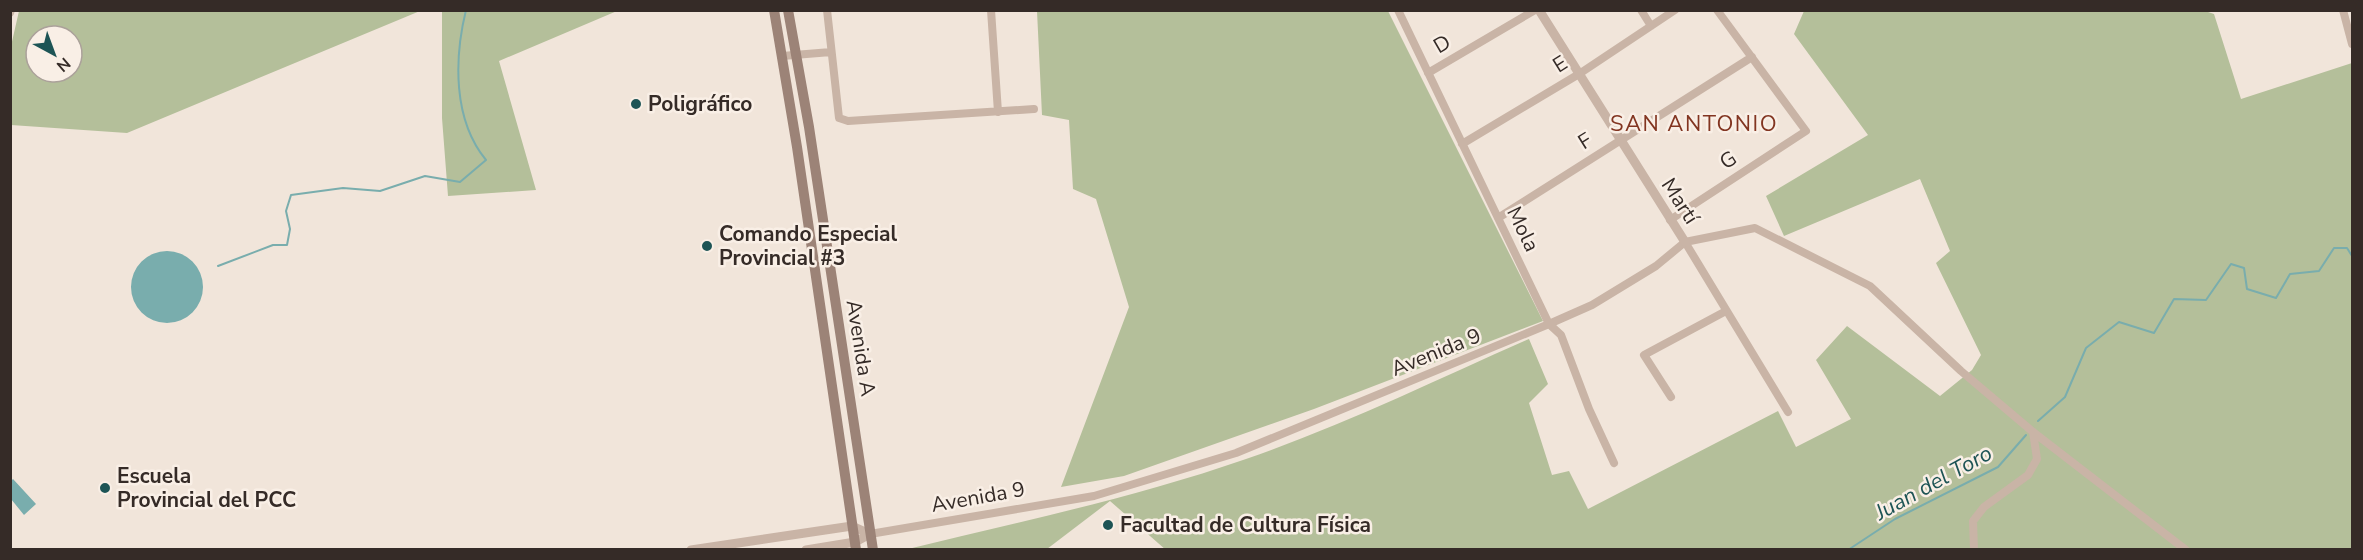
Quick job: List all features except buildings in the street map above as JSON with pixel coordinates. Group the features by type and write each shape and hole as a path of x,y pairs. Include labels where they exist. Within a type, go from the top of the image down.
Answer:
{"main road":[{"name":"Avenida A","path":"774,10 856,546"},
{"name":"Avenida A","path":"788,10 873,549"}],"street":[{"path":"827,10 839,118 848,121 1034,109"},
{"path":"991,10 998,112"},
{"name":"Mola","path":"1398,10 1549,324 1561,335 1589,409 1614,463"},
{"name":"D","path":"1428,73 1537,10"},
{"name":"Martí","path":"1537,10 1685,242 1788,412"},
{"path":"1641,10 1651,26"},
{"name":"E","path":"1462,144 1579,74 1675,10"},
{"path":"1717,10 1752,57"},
{"path":"2343,10 2352,44"},
{"path":"782,56 831,52"},
{"name":"G","path":"1670,220 1806,131 1752,57"},
{"name":"F","path":"1498,218 1752,57"},
{"name":"Avenida 9","path":"806,549 856,546 870,534 1094,496 1236,453 1549,324 1592,304 1656,266 1685,242 1755,228 1870,286 1961,371 2033,432 2186,549"},
{"path":"1671,397 1644,355 1726,311"},
{"path":"1974,549 1973,521 1984,507 2028,475 2037,459 2033,432"},
{"path":"691,549 852,526 870,534"}],"green space":[{"path":"19,10 420,11 127,133 11,125 11,46"},
{"path":"442,11 617,11 499,61 536,190 448,196 442,118"},
{"path":"1037,11 1388,11 1543,321 1314,409 1124,476 1061,487 1129,307 1096,199 1073,189 1069,120 1042,115"},
{"path":"1804,11 2205,11 2214,14 2241,99 2352,63 2352,549 1166,550 1110,501 1047,549 904,550 1119,498 1246,459 1353,417 1529,339 1548,384 1529,403 1552,475 1569,471 1588,509 1778,411 1796,447 1851,419 1816,360 1847,326 1940,396 1972,370 1981,355 1936,263 1950,251 1920,179 1784,236 1766,196 1868,135 1794,34"}],"water":[{"path":"167,251 187,257 197,267 203,287 197,307 187,317 167,323 147,317 137,307 131,287 137,267 147,257"},
{"path":"13,479 36,504 24,515 11,499"}],"waterway":[{"path":"218,266 273,245 287,245 290,229 286,211 291,195 343,188 380,191 425,176 460,182 486,160 467,127 459,88 459,48 466,10"},
{"name":"Juan del Toro","path":"2038,421 2065,397 2086,348 2119,322 2154,333 2174,299 2206,300 2231,264 2244,268 2247,289 2276,298 2290,274 2319,271 2334,248 2347,248 2352,256"},
{"name":"Juan del Toro","path":"1848,550 1895,519 1998,467 2026,435"}],"place":[{"name":"Poligráfico","path":"636,104"},
{"name":"Comando Especial Provincial #3","path":"707,246"},
{"name":"Escuela Provincial del PCC","path":"105,488"},
{"name":"Facultad de Cultura Física","path":"1108,525"}],"district":[{"name":"SAN ANTONIO","path":"1694,123"}]}
